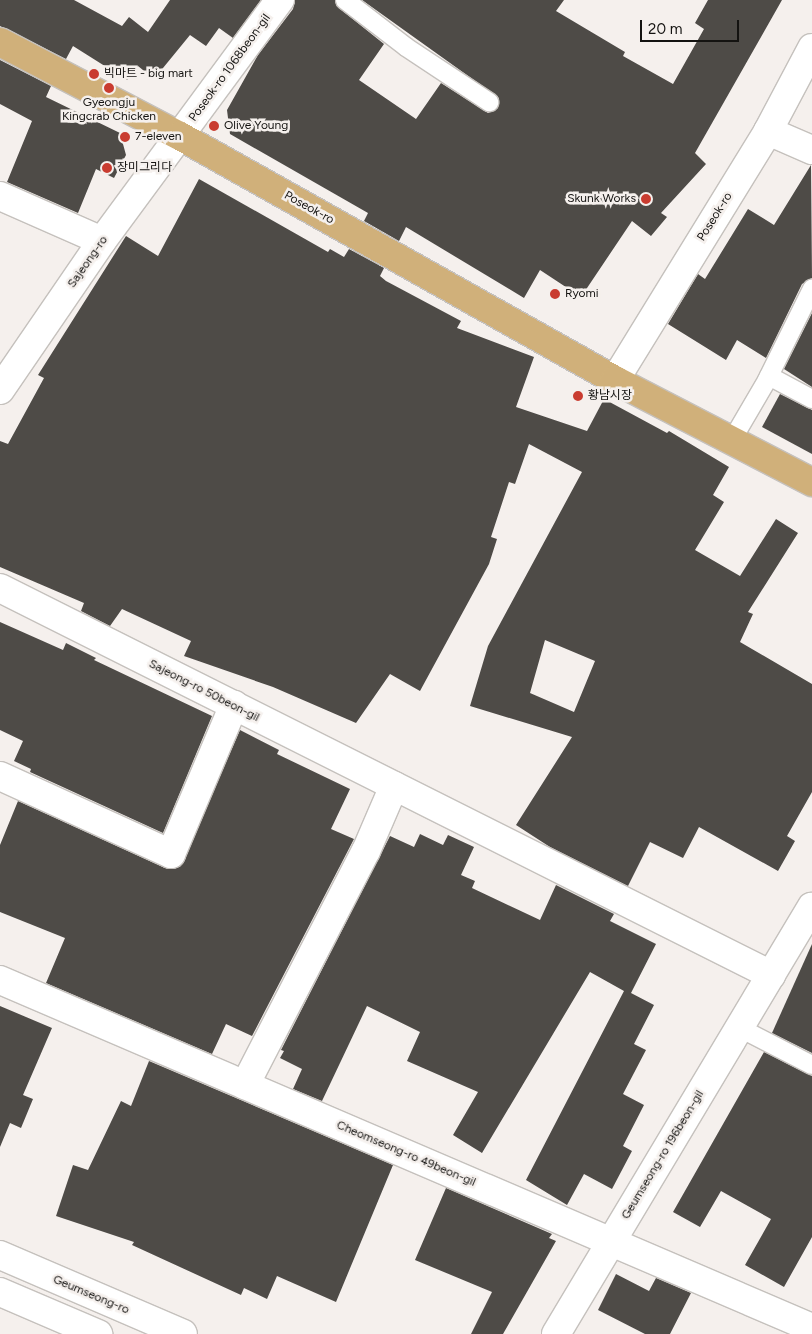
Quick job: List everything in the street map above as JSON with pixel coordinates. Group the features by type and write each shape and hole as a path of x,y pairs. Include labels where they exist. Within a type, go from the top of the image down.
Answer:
{"main road":[{"name":"Poseok-ro","path":"0,42 180,136 615,380 812,482"}],"street":[{"name":"Poseok-ro 1068beon-gil","path":"180,136 280,0"},
{"name":"Poseok-ro","path":"615,380 768,131 812,48"},
{"path":"768,131 812,150"},
{"name":"Sajeong-ro","path":"0,390 102,241 180,136"},
{"path":"0,196 102,241"},
{"name":"Sajeong-ro 50beon-gil","path":"0,588 402,790"},
{"path":"0,776 171,854 234,705"},
{"path":"245,1085 366,851 402,790 771,975"},
{"name":"Geumseong-ro 196beon-gil","path":"556,1334 812,907"},
{"name":"Cheomseong-ro 49beon-gil","path":"0,980 812,1328"},
{"name":"Geumseong-ro","path":"0,1255 183,1334"},
{"path":"0,1292 98,1334"}],"lane":[{"path":"345,0 406,47 489,102"},
{"path":"732,440 769,376 812,289"},
{"path":"769,376 812,398"},
{"path":"740,1028 812,1065"}],"building":[{"path":"0,0 74,0 122,26 129,17 148,32 170,0 261,0 233,38 219,28 206,46 190,35 154,79 138,66 127,80 73,46 66,59 0,26"},
{"path":"295,0 335,0 339,8 384,44 359,80 416,119 441,83 488,113 498,108 499,98 362,0 564,0 556,11 625,52 623,56 673,84 704,29 695,23 708,0 782,0 695,153 706,164 661,213 667,217 651,236 632,221 581,297 540,270 524,298 406,227 399,241 364,221 368,213 230,134 227,110 258,55 293,9"},
{"path":"0,60 51,86 46,97 120,133 126,155 114,178 96,169 78,213 7,182 32,121 0,104"},
{"path":"811,165 812,278 802,284 766,358 737,340 726,360 668,324 698,274 705,279 748,209 774,225"},
{"path":"199,179 328,252 330,249 344,257 349,249 384,268 380,276 386,281 461,321 457,328 534,357 516,407 587,431 604,399 667,433 669,431 729,467 713,495 724,502 695,550 740,576 776,519 798,533 748,612 753,614 740,642 812,684 812,792 787,836 795,841 778,871 699,827 683,858 650,842 628,886 550,847 516,825 572,737 470,706 488,646 582,472 529,444 515,484 509,482 491,537 497,539 489,564 420,691 390,674 356,723 273,687 184,656 191,641 122,609 110,626 81,611 84,603 0,567 0,441 8,444 44,378 38,375 126,236 158,256","holes":["545,640 595,661 574,712 530,693"]},
{"path":"812,313 812,387 784,369"},
{"path":"780,394 812,410 812,454 762,427"},
{"path":"0,622 63,650 66,643 96,658 94,660 212,716 163,833 30,772 31,769 14,761 23,741 0,730"},
{"path":"240,730 279,750 277,754 350,789 331,829 354,839 252,1036 226,1024 212,1054 46,983 65,938 0,912 0,845 18,801 165,868 180,867"},
{"path":"420,834 443,845 448,835 474,847 461,875 475,881 472,888 540,920 556,885 614,914 610,921 656,944 631,993 654,1005 634,1044 646,1050 623,1094 644,1105 623,1146 632,1151 612,1189 584,1174 567,1205 526,1180 624,991 590,972 482,1153 453,1135 478,1092 407,1061 420,1032 367,1006 322,1101 293,1089 302,1069 280,1058 284,1051 281,1050 390,836 414,847"},
{"path":"812,944 812,1053 772,1033"},
{"path":"0,1006 52,1028 23,1095 33,1099 21,1128 10,1123 0,1147"},
{"path":"764,1052 812,1076 812,1237 784,1287 745,1265 771,1219 721,1191 700,1227 673,1212"},
{"path":"149,1061 393,1165 336,1302 277,1276 267,1299 244,1288 241,1295 132,1245 134,1242 56,1216 73,1165 88,1170 121,1101 131,1106"},
{"path":"446,1188 552,1234 549,1238 556,1241 503,1334 471,1334 492,1292 415,1260"},
{"path":"616,1274 649,1291 656,1278 691,1293 670,1334 645,1334 598,1310"}],"place":[{"name":"빅마트 - big mart","path":"94,74"},
{"name":"Gyeongju Kingcrab Chicken","path":"109,88"},
{"name":"Olive Young","path":"214,126"},
{"name":"7-eleven","path":"125,137"},
{"name":"장미그리다","path":"107,168"},
{"name":"Skunk Works","path":"646,199"},
{"name":"Ryomi","path":"555,294"},
{"name":"황남시장","path":"578,396"}]}
